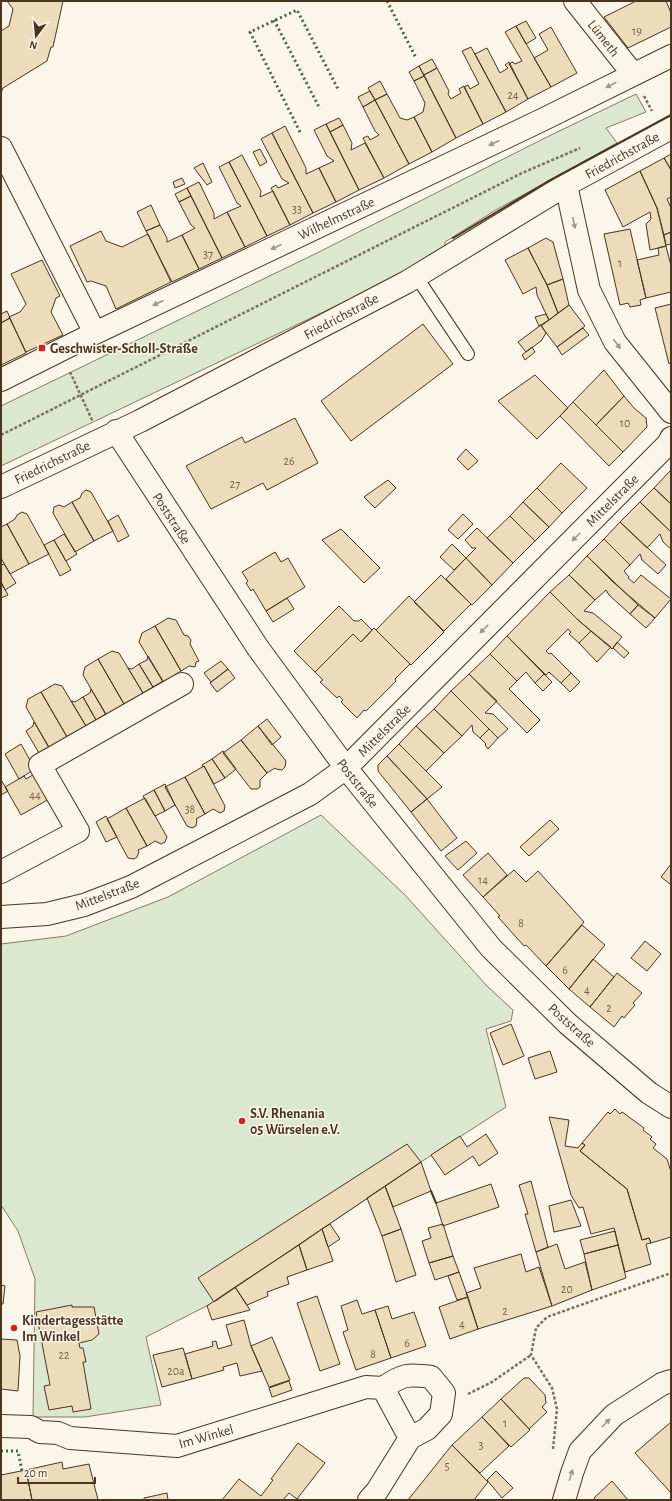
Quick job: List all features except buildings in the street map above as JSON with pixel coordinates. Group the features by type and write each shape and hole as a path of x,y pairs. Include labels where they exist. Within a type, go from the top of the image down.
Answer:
{"street":[{"name":"Lümeth","path":"575,1 633,74"},
{"name":"Wilhelmstraße","path":"1,380 95,333 542,120 671,56"},
{"name":"Friedrichstraße","path":"1,487 116,431 147,418 416,276 566,185 671,128"},
{"path":"1,148 95,333"},
{"path":"566,185 589,290 615,342 671,412"},
{"name":"Poststraße","path":"116,431 258,648 346,768 491,948 568,1024 649,1093 671,1107"},
{"name":"Mittelstraße","path":"1,917 47,914 69,909 84,905 131,887 310,794 346,768 669,443 671,438"},
{"path":"1,872 78,831 40,765 182,684"},
{"path":"369,1500 410,1438 427,1429 441,1414 444,1393 431,1377 412,1374 395,1379 383,1388 410,1438"},
{"path":"564,1500 580,1451 614,1415 662,1384 671,1381"},
{"name":"Im Winkel","path":"1,1426 31,1427 40,1432 58,1433 70,1438 177,1446 366,1387 383,1388"}],"lane":[{"path":"416,276 468,354"}],"path":[{"path":"1,435 520,174 583,146"},
{"path":"70,372 93,422"},
{"path":"553,1452 558,1409 552,1388 531,1355 536,1328 547,1317 671,1273"},
{"path":"442,1407 492,1382 531,1355"}],"green space":[{"path":"636,94 646,112 606,128 617,143 494,211 445,242 445,250 403,274 1,466 1,406 317,253 547,137"},
{"name":"S.V. Rhenania 05 Würselen e.V.","path":"321,815 406,896 487,986 513,1010 511,1021 486,1029 506,1107 421,1162 214,1302 146,1337 161,1405 85,1417 33,1417 35,1279 18,1231 1,1205 1,944 66,936 168,897"}],"hedge":[{"path":"387,1 416,58"},
{"path":"300,132 250,32 297,10 338,89"},
{"path":"274,20 320,109"},
{"path":"1,1451 18,1451 22,1471"}],"wall":[{"path":"453,238 547,182 671,115"},
{"path":"431,1191 436,1203"}],"place":[{"name":"Geschwister-Scholl-Straße","path":"42,348"},
{"name":"S.V. Rhenania 05 Würselen e.V.","path":"242,1121"},
{"name":"Kindertagesstätte Im Winkel","path":"14,1328"}]}
